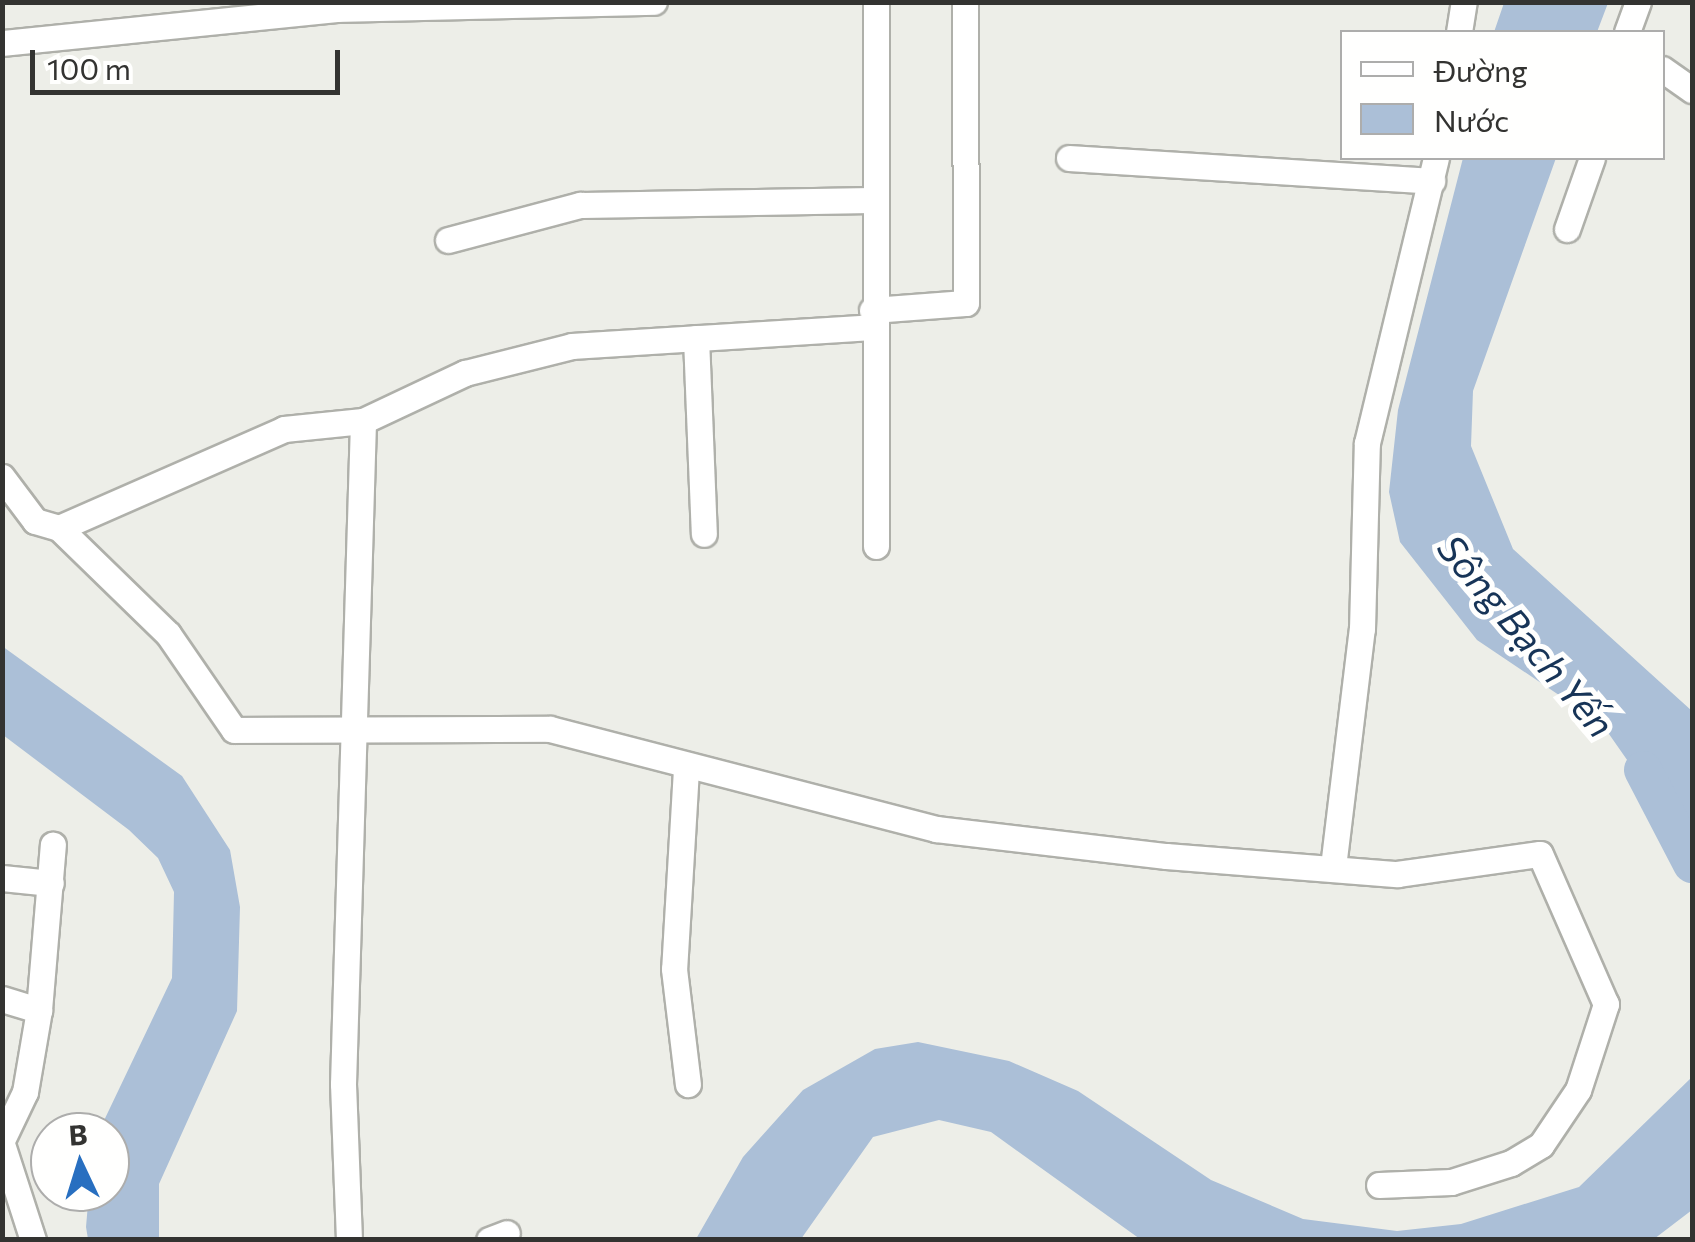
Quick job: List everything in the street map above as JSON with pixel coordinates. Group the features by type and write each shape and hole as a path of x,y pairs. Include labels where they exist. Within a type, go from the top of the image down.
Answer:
{"street":[{"path":"2,44 336,8 654,2"},
{"path":"876,2 871,319 876,546"},
{"path":"60,528 284,429 363,420 465,373 536,355 871,319 966,303 965,2"},
{"path":"1459,30 1464,2"},
{"path":"1629,30 1638,2"},
{"path":"1665,71 1692,90"},
{"path":"1069,158 1434,169 1367,443 1362,629 1333,867"},
{"path":"1567,229 1591,160"},
{"path":"448,240 580,205 873,200"},
{"path":"696,338 704,534"},
{"path":"349,1240 344,1034 359,727 363,420"},
{"path":"2,478 35,520 60,528 168,634 230,729 550,728 686,770 936,829 1397,874 1540,854 1606,1004 1578,1090 1541,1145 1451,1182 1378,1184"},
{"path":"686,770 674,968 688,1084"},
{"path":"33,1240 2,1142 25,1092 40,1010 53,845"},
{"path":"2,878 52,884"},
{"path":"2,999 40,1010"}],"water":[{"path":"1504,2 1608,3 1598,30 1495,30"},
{"path":"1462,160 1555,160 1473,391 1471,446 1513,549 1692,711 1692,853 1602,724 1477,640 1400,542 1389,492 1398,410"},
{"path":"2,646 182,776 230,850 240,907 237,1011 159,1184 159,1239 88,1239 86,1227 87,1212 130,1212 130,1112 108,1112 172,978 174,892 158,858 129,830 3,735"},
{"path":"918,1042 1009,1061 1078,1091 1211,1180 1303,1219 1397,1231 1461,1224 1579,1187 1692,1077 1692,1210 1654,1239 1140,1239 991,1132 939,1120 873,1137 801,1239 696,1239 743,1157 803,1090 875,1049"}],"waterway":[{"name":"Sông Bạch Yến","path":"1643,770 1692,864"}]}
